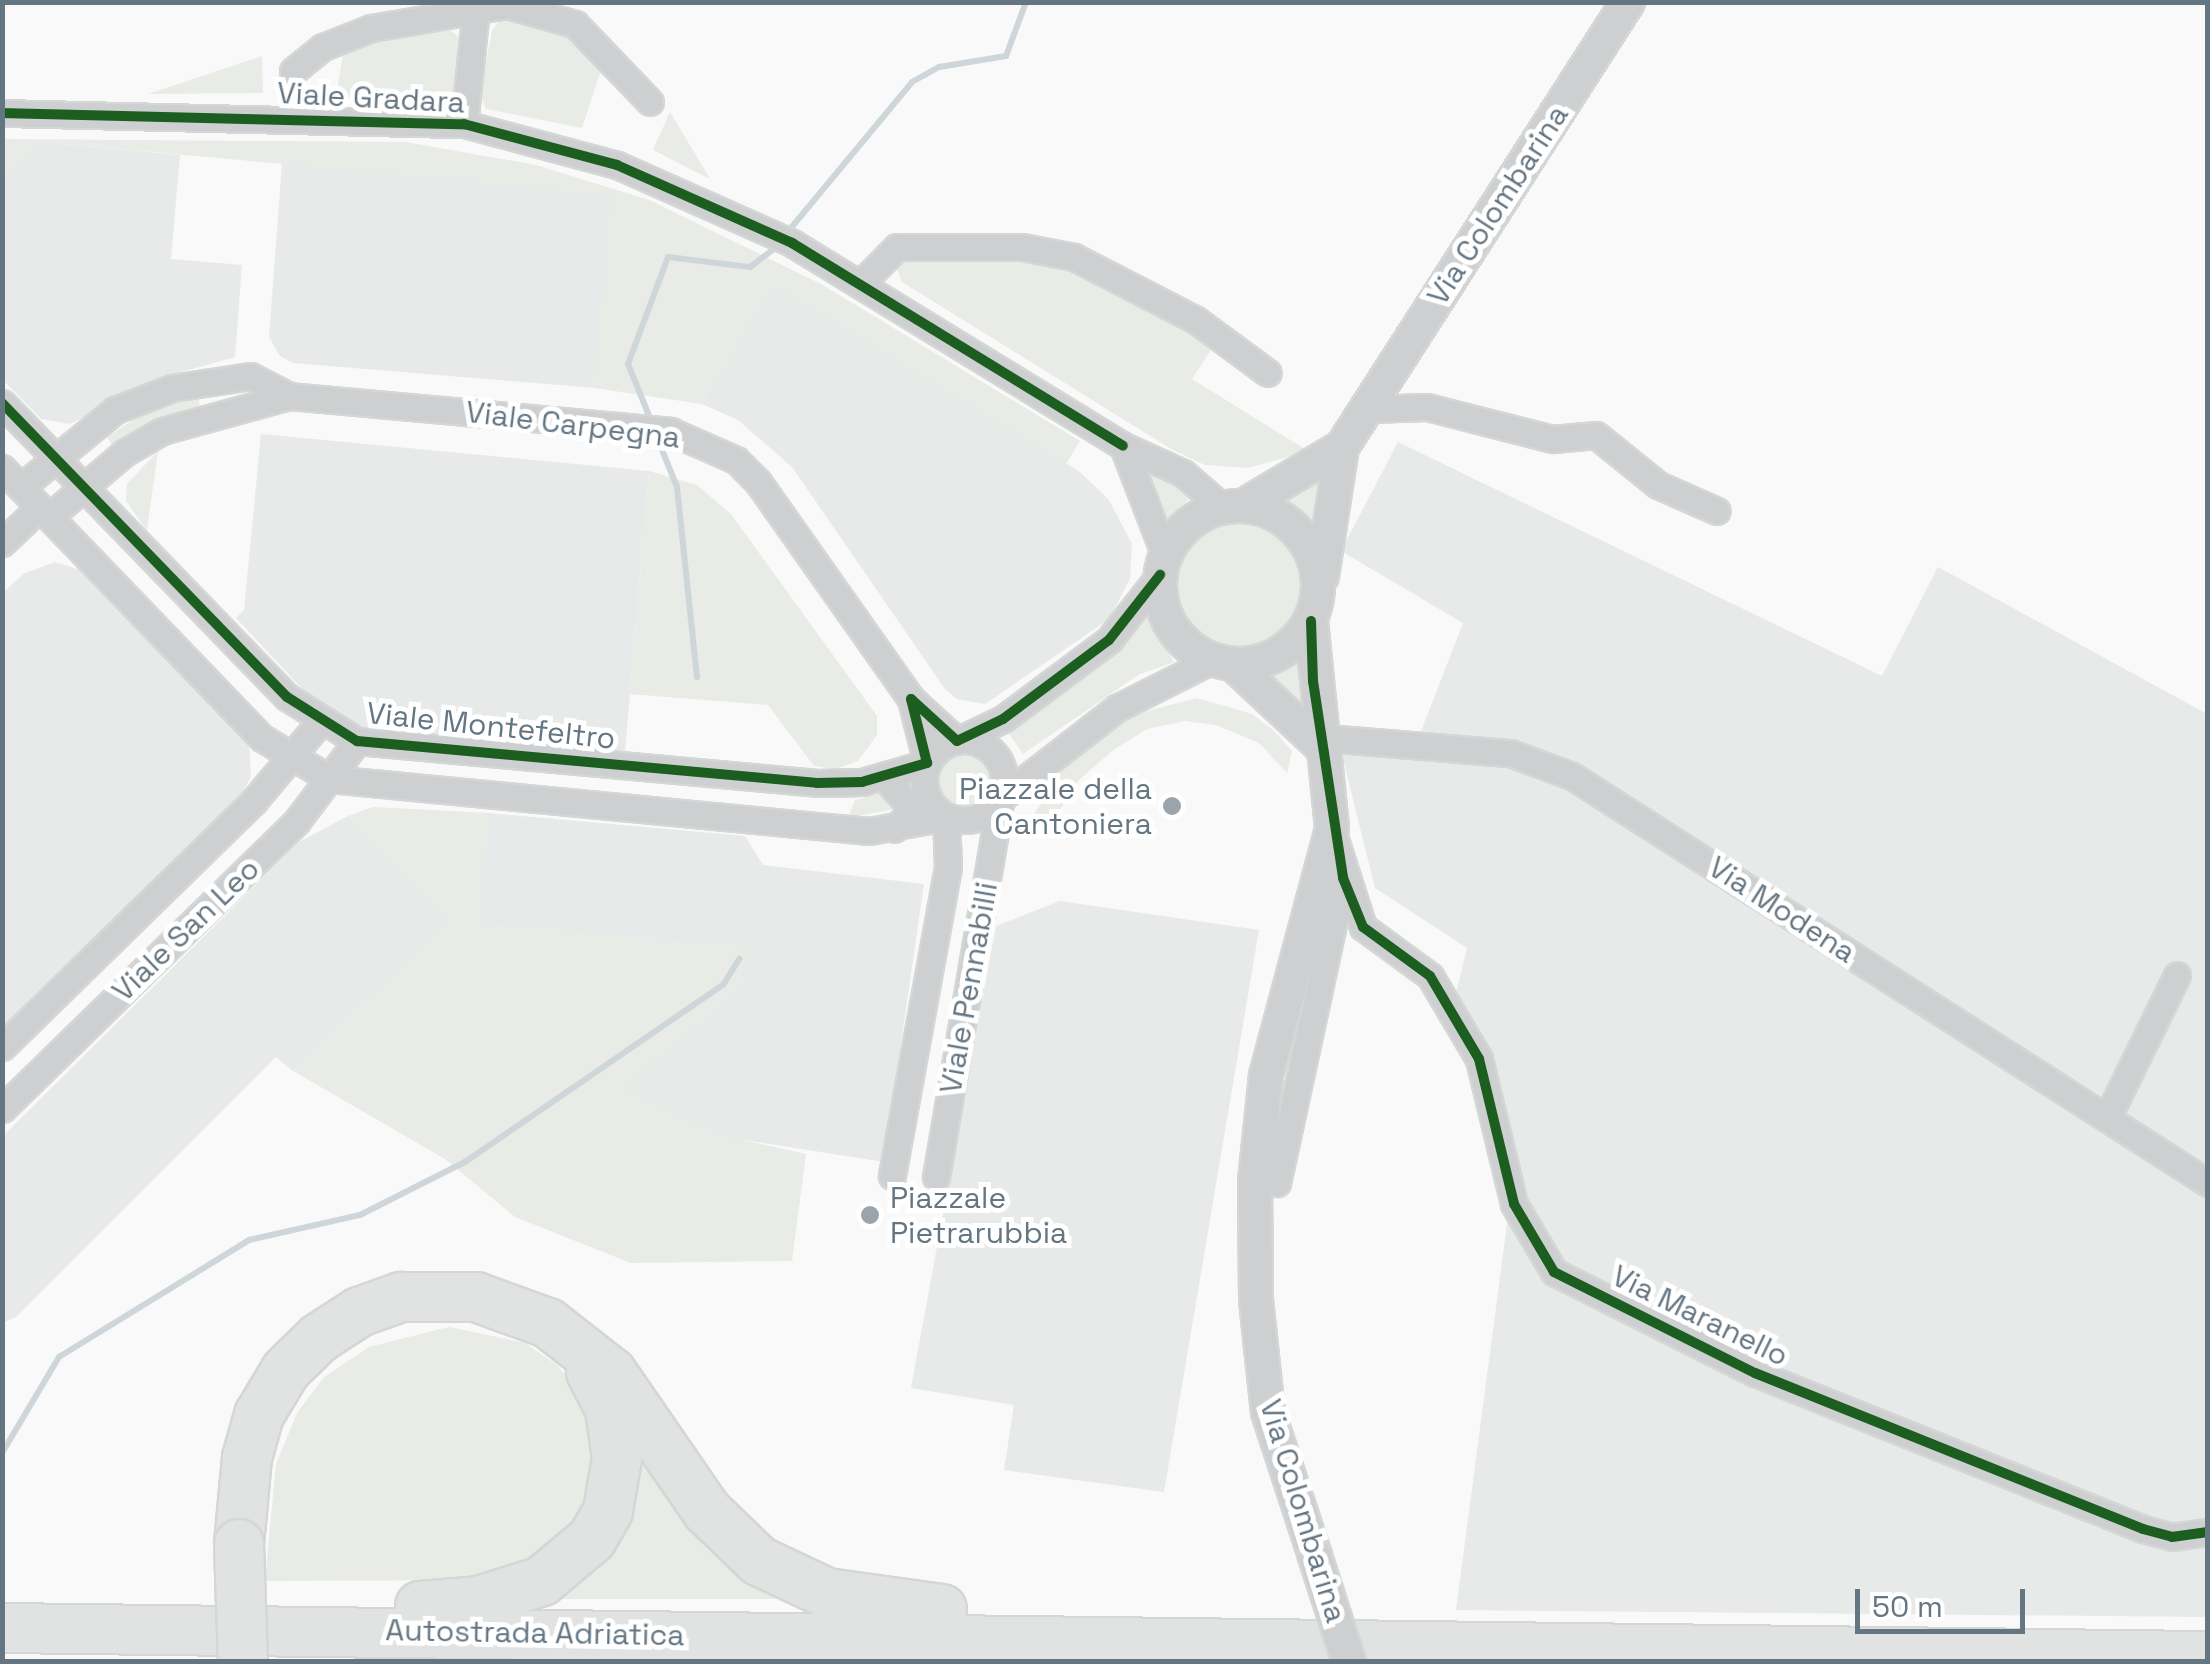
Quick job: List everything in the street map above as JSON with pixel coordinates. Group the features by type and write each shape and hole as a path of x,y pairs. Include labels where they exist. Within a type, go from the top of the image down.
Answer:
{"highway":[{"path":"243,1662 240,1544 247,1458 259,1414 286,1370 318,1338 358,1312 401,1297 476,1296 527,1312 570,1339 612,1373 730,1537 794,1580 869,1603 1330,1652"},
{"path":"2,1626 444,1605 542,1581 592,1538 608,1510 618,1458 610,1409 570,1339"},
{"name":"Autostrada Adriatica","path":"2,1626 1330,1652 2208,1656"}],"street":[{"name":"Via Colombarina","path":"1363,928 1343,878 1332,829 1315,608 1342,447 1628,2"},
{"path":"293,71 323,46 371,28 476,8 533,8 575,24 615,58 650,102"},
{"name":"Viale Gradara","path":"464,124 476,8"},
{"name":"Viale Gradara","path":"2,113 464,124 617,165 783,238 861,284"},
{"path":"2,468 262,738 330,779 894,829 946,817 971,821 1117,708 1222,662 1278,654 1315,608 1308,545 1281,518 1234,506 1183,473 1123,446 861,284 897,248 1022,247 1074,257 1196,320 1268,374"},
{"name":"Viale Carpegna","path":"21,487 54,456 116,410 172,388 250,376 290,396"},
{"name":"Viale Carpegna","path":"44,512 162,431 290,396 670,431 736,460 758,482 911,699 957,740"},
{"name":"Viale Montefeltro","path":"2,403 286,698 320,722 358,741 816,783 883,776 928,763"},
{"path":"1368,409 1427,407 1553,439 1596,435 1658,485 1717,510"},
{"path":"1123,446 1163,565 1171,627 1222,662 1323,748"},
{"name":"Via Colombarina","path":"1234,506 1342,447"},
{"path":"946,817 924,788 928,763 957,740 1004,719 1109,640 1198,516 1234,506"},
{"path":"2,543 44,512"},
{"name":"Viale Carpegna","path":"911,699 928,763"},
{"name":"Viale San Leo","path":"2,1047 254,800 320,722"},
{"name":"Via Modena","path":"1323,748 1338,739 1510,753 1572,776 2208,1183"},
{"path":"957,740 992,751 1004,773 1001,798"},
{"name":"Viale San Leo","path":"2,1109 297,821 358,741"},
{"path":"883,776 907,803 907,816 894,829"},
{"name":"Viale Pennabilli","path":"936,1177 1001,798"},
{"name":"Viale Pennabilli","path":"892,1176 948,867 946,817"},
{"name":"Via Colombarina","path":"1330,1652 1315,1556 1268,1412 1256,1300 1255,1180 1266,1076 1332,829"},
{"name":"Via Colombarina","path":"1277,1183 1343,878"},
{"name":"Via Maranello","path":"1363,928 1430,976 1478,1060 1514,1204 1554,1272 1755,1373 2124,1522 2172,1537 2208,1532"},
{"path":"2106,1118 2177,974"}],"shaded area":[{"path":"500,20 557,27 603,64 582,128 486,109 480,94 492,31"},
{"path":"442,25 458,36 455,106 336,97 344,48"},
{"path":"262,56 263,93 148,94"},
{"path":"670,112 710,179 653,150"},
{"path":"3,139 405,142 536,165 649,200 821,284 1080,441 1066,464 773,285 702,404 594,388 611,194 42,142 3,177"},
{"path":"42,142 180,155 171,259 242,265 235,357 160,378 70,424 41,419 3,380 3,177"},
{"path":"282,163 612,194 594,388 293,363 280,356 269,337"},
{"path":"905,257 1034,259 1069,266 1141,298 1212,348 1192,379 1308,451 1248,468 1205,465 1173,450 902,282 897,269"},
{"path":"773,284 1080,472 1109,500 1132,544 1130,579 1109,619 985,704 957,699 945,689 792,467 738,420 702,404"},
{"path":"198,396 200,406 148,422 112,445 107,437 144,413"},
{"path":"261,434 649,471 625,752 365,731 322,710 236,618 244,610"},
{"path":"1398,442 1882,676 1938,567 2207,714 2207,1617 1456,1610 1507,1224 1500,1115 1453,1005 1467,948 1375,888 1338,739 1420,734 1463,623 1341,551"},
{"path":"158,451 147,531 126,501 127,484"},
{"path":"649,471 697,485 731,514 877,716 877,735 858,761 836,769 814,766 768,705 630,694"},
{"path":"1328,471 1316,524 1279,494"},
{"path":"1149,475 1196,493 1165,520"},
{"path":"1238,520 1262,525 1283,539 1297,560 1302,584 1297,608 1283,629 1262,643 1238,648 1214,643 1193,629 1179,608 1174,584 1179,560 1193,539 1214,525"},
{"path":"55,562 87,572 249,742 251,776 243,792 3,1028 3,593 23,574"},
{"path":"1145,614 1174,662 1138,675 1023,754 1007,731 1096,669 1124,645"},
{"path":"1301,654 1309,720 1256,680 1281,672"},
{"path":"1197,698 1252,714 1273,730 1292,751 1287,773 1259,743 1216,725 1185,721 1147,729 1112,751 1079,780 1046,831 1030,821 1065,765 1132,715"},
{"path":"963,754 982,762 990,781 982,800 963,808 944,800 936,781 944,762"},
{"path":"892,790 900,808 848,818 855,800"},
{"path":"373,807 488,813 482,925 753,948 740,988 621,1089 725,1136 806,1154 792,1261 631,1263 515,1217 445,1159 293,1071 451,922 348,816"},
{"path":"488,813 745,836 763,865 924,884 884,1162 725,1137 620,1089 740,988 752,948 481,925"},
{"path":"348,816 451,922 293,1071 276,1057 16,1317 3,1323 3,1136 299,842"},
{"path":"1060,901 1259,930 1164,1492 1004,1470 1014,1405 911,1388 996,926"},
{"path":"449,1327 525,1343 557,1365 583,1397 596,1437 595,1479 579,1518 552,1549 515,1570 475,1580 265,1581 276,1464 297,1413 324,1377 369,1347"},
{"path":"636,1438 790,1599 550,1599"}],"waterway":[{"path":"786,234 912,82 939,67 1006,56 1026,2"},
{"path":"652,423 628,364 668,257 750,267 779,245"},
{"path":"656,435 677,487 697,677"},
{"path":"2,1453 59,1357 249,1240 360,1215 465,1162 723,985 739,959"}],"cycle path":[{"path":"2,113 464,124 617,165 792,243 1123,446"},
{"path":"2,403 287,697 357,741 817,783 862,782 927,763 911,699 957,741 1003,719 1109,640 1160,575"},
{"path":"1311,621 1313,681 1343,878 1363,927 1430,976 1479,1059 1514,1204 1554,1272 1755,1373 2143,1529 2172,1537 2208,1532"}],"place":[{"name":"Piazzale della Cantoniera","path":"1172,806"},
{"name":"Piazzale Pietrarubbia","path":"870,1215"}]}
